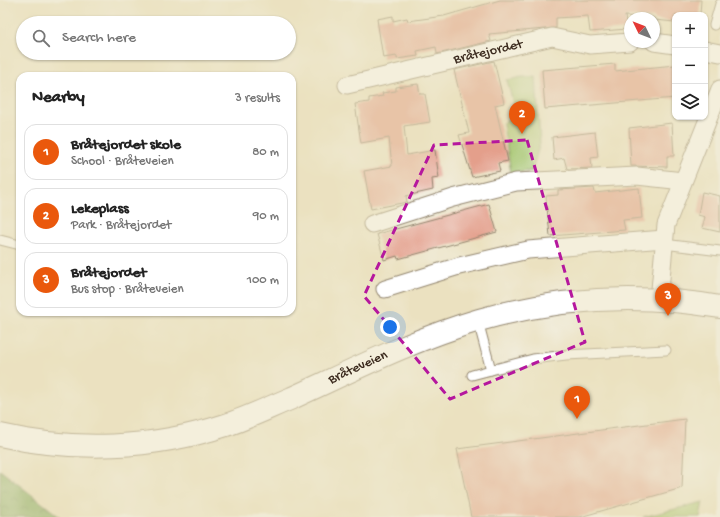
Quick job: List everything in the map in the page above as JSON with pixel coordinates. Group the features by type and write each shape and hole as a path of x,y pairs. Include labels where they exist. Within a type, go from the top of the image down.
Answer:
{"main road":[{"name":"Bråteveien","path":"0,435 37,442 109,446 185,436 245,418 415,343 478,321 512,312 564,304 612,300 659,300 720,307"}],"street":[{"name":"Bråtejordet","path":"347,85 552,37 590,45 624,42"},
{"path":"660,43 672,45"},
{"path":"708,51 720,53"},
{"path":"659,300 664,241 670,211 684,181 720,89"},
{"path":"372,224 453,198 516,182 637,176 684,181"},
{"path":"385,289 459,266 528,250 664,241"}],"lane":[{"path":"714,25 720,4"},
{"path":"0,240 16,244"},
{"path":"664,241 720,251"},
{"path":"478,321 491,370"},
{"path":"472,375 534,359 566,355 666,350"}],"highlighted area":[{"path":"527,140 585,342 450,399 364,296 434,145"}],"green space":[{"path":"522,77 536,77 540,143 532,171 511,173 503,124 515,111 507,80"},
{"path":"0,470 60,517 0,517"},
{"path":"703,502 700,517 643,517"}],"building":[{"path":"500,0 701,0 700,12 672,12 672,22 660,21 660,12 624,12 624,29 590,32 588,16 556,18 556,28 489,34 491,41 437,54 436,47 417,51 418,56 397,59 397,56 383,58 377,19 393,16 393,21 407,18 408,21 444,16"},
{"path":"494,61 504,103 495,105 508,161 498,163 500,171 472,177 459,135 469,133 454,70"},
{"path":"615,64 615,71 672,65 672,98 545,109 542,70"},
{"path":"418,84 420,94 425,94 430,122 404,126 407,155 435,150 439,178 432,179 433,190 406,196 407,202 371,209 364,171 392,166 389,138 361,143 355,104 369,102 369,98 383,96 382,93 396,91 396,87"},
{"path":"672,123 674,156 667,156 667,167 631,166 629,128"},
{"path":"595,132 598,157 591,158 592,168 567,169 564,158 554,160 552,137"},
{"path":"594,188 595,193 639,188 642,218 623,220 625,230 550,236 546,196 558,195 558,190"},
{"path":"702,192 720,196 720,232 702,228 705,217 698,215"},
{"path":"489,204 497,232 398,259 397,256 384,260 377,234"},
{"path":"685,419 682,488 580,517 471,517 457,449"}],"place":[{"name":"Lekeplass","path":"522,134"},
{"name":"Bråtejordet","path":"668,316"},
{"name":"Bråtejordet skole","path":"577,419"}]}
